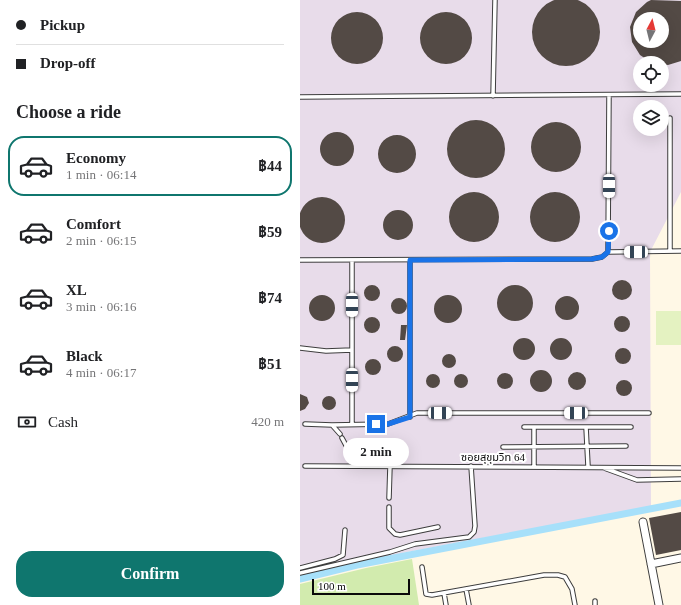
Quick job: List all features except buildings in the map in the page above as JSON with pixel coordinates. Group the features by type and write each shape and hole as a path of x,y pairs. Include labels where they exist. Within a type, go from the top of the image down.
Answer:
{"street":[{"path":"643,522 659,605"},
{"path":"651,564 681,558"}],"lane":[{"path":"493,96 495,0"},
{"path":"300,97 681,94"},
{"path":"608,252 609,95"},
{"path":"670,118 670,251"},
{"path":"300,260 592,259 602,257 608,252 681,251"},
{"path":"352,260 352,424"},
{"path":"410,260 410,417"},
{"path":"300,348 326,352 352,350"},
{"path":"305,424 388,424 410,417 417,413 649,413"},
{"path":"332,425 340,434"},
{"path":"524,427 631,427"},
{"path":"586,427 588,466"},
{"path":"534,428 534,466"},
{"path":"342,438 349,451"},
{"path":"503,447 626,446"},
{"path":"353,458 357,466"},
{"name":"ซอยสุขุมวิท 64","path":"305,466 600,466 681,468"},
{"path":"389,498 390,466"},
{"path":"300,573 390,552 415,544 468,536 474,532 475,526 471,466"},
{"path":"600,466 637,480 681,478"},
{"path":"389,507 389,528 395,534 400,535 438,527"},
{"path":"300,568 335,559 343,555 345,530"},
{"path":"422,567 426,594 432,595 544,575 558,575 565,577 569,583 572,589 574,605"},
{"path":"466,589 469,605"},
{"path":"444,593 446,605"}],"shaded area":[{"path":"300,0 681,0 681,192 650,252 651,507 407,552 300,578"}],"green space":[{"path":"656,311 681,311 681,345 656,345"},
{"path":"412,559 419,605 300,605 300,584 366,568"}],"waterway":[{"path":"300,579 357,565 681,503"}],"route":[{"path":"376,424 388,424 410,417 410,260 592,259 602,257 608,252 609,231"}]}
